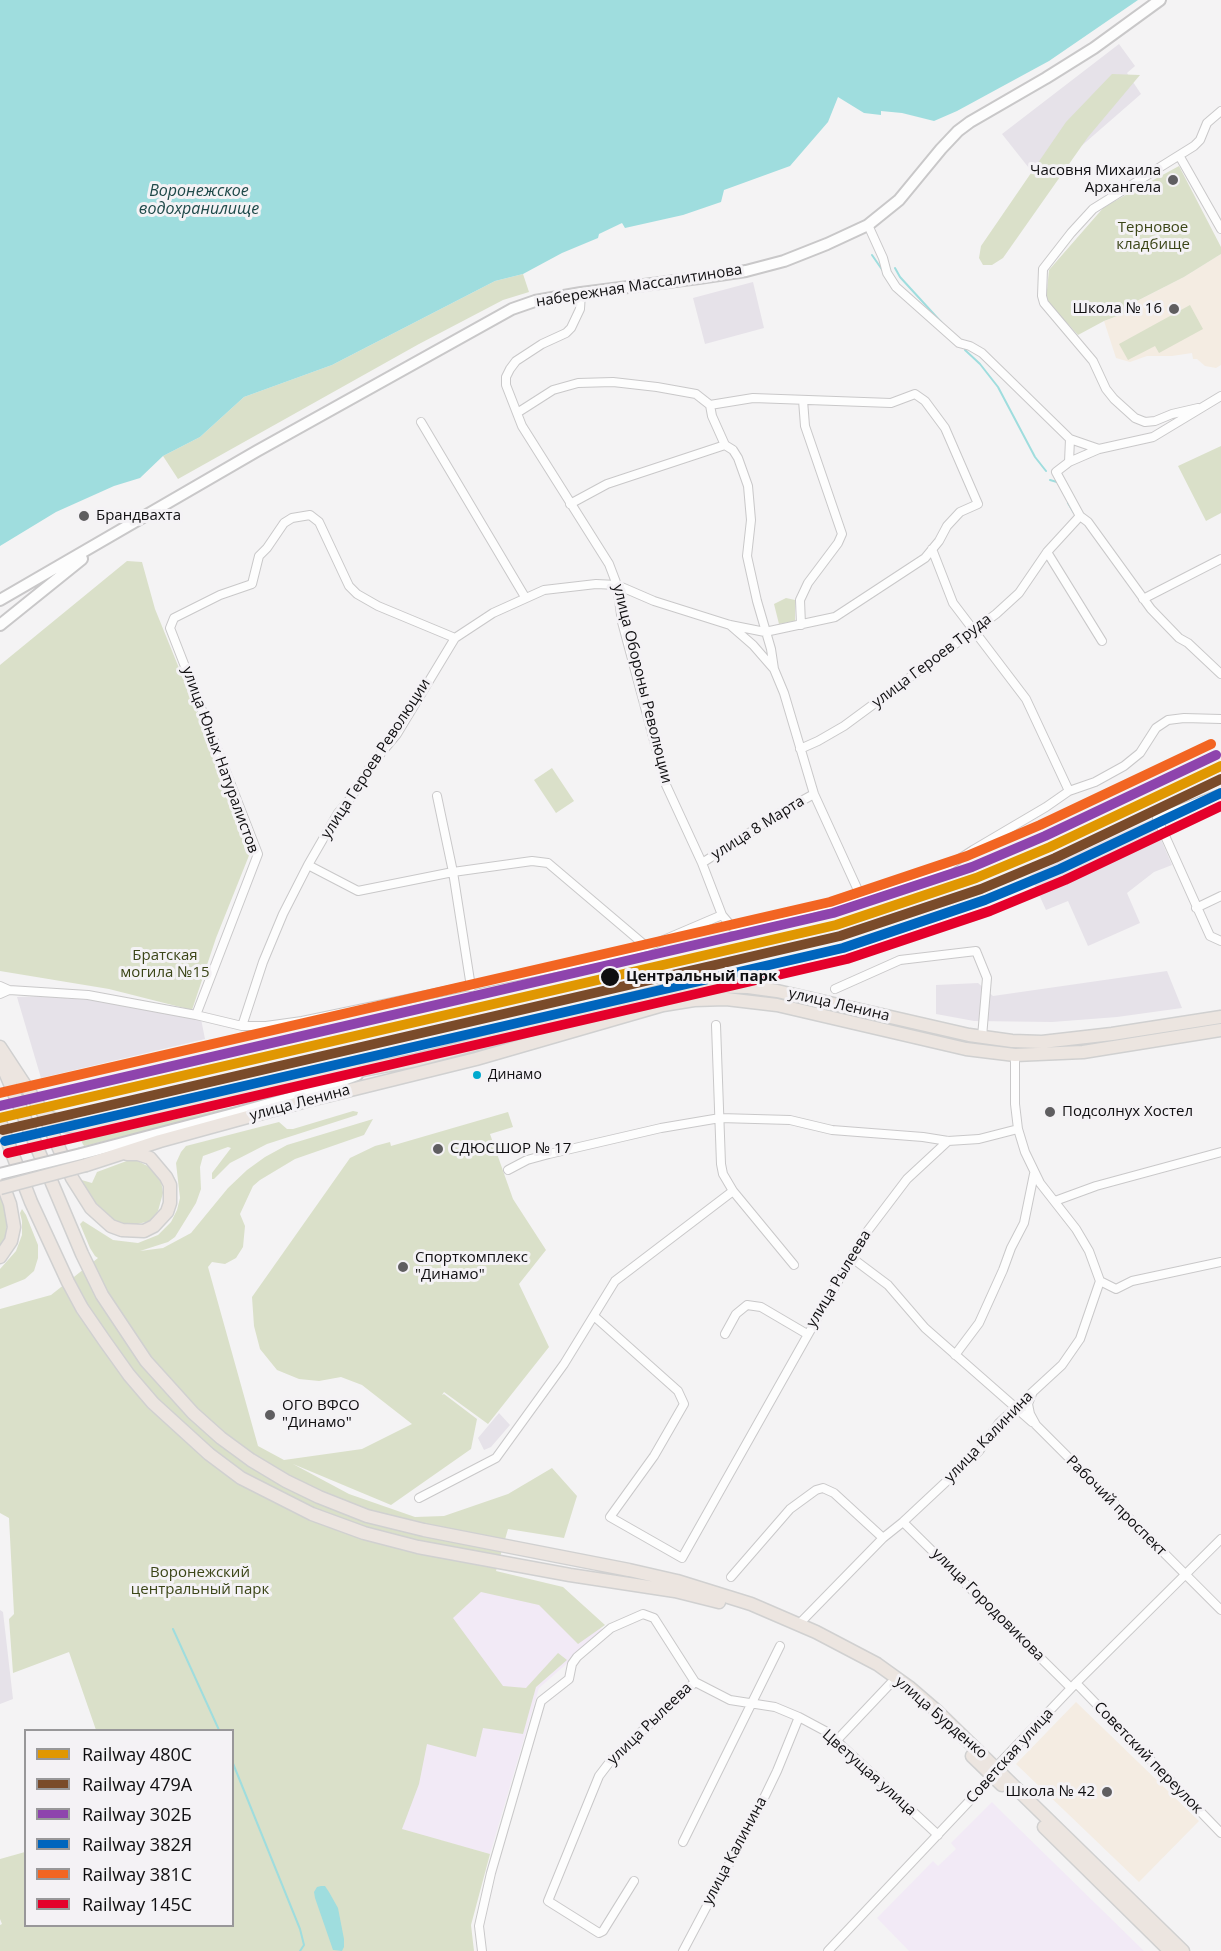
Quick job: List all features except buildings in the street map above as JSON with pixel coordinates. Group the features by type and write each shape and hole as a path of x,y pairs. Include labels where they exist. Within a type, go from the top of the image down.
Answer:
{"main road":[{"name":"набережная Массалитинова","path":"0,600 228,467 512,309 535,301 581,293 746,271 784,261 868,225 899,200 958,131 1094,48 1160,0"},
{"path":"0,625 111,537"},
{"name":"улица Ленина","path":"83,1160 117,1155 418,1066 592,1009 692,986 748,987 777,991 982,1037 1012,1041 1042,1042 1112,1035 1221,1017"},
{"name":"улица Ленина","path":"83,1160 307,1093 377,1068 476,1059 663,1005 726,999 777,1005 966,1049 1016,1055 1083,1052 1221,1030"},
{"path":"0,1047 44,1114 72,1178 91,1208 111,1226 122,1230 144,1231 154,1226 167,1212 170,1203 170,1185 150,1158 138,1154 117,1155"},
{"name":"улица Бурденко","path":"0,1060 82,1254 102,1295 146,1361 193,1413 221,1438 286,1481 367,1516 424,1530 648,1574 716,1593 751,1604 799,1624 877,1664 909,1687 1170,1951"},
{"path":"44,1114 65,1126 85,1127 231,1095 377,1068"},
{"name":"улица Бурденко","path":"0,1122 31,1202 82,1308 129,1375 153,1403 209,1454 241,1478 312,1514 364,1533 418,1547 570,1575 675,1591 749,1611 813,1638 875,1672 932,1717 994,1771 1183,1951"},
{"path":"0,1257 11,1241 14,1227 10,1204 0,1175 83,1160"},
{"path":"0,1188 83,1160"}],"street":[{"path":"1198,408 1155,421 1145,422 1135,418 1110,394 1093,361 1044,303 1043,269 1071,232 1093,208 1180,156 1200,140 1207,123 1221,111"},
{"path":"1180,156 1221,229"},
{"path":"868,225 883,258 887,273 896,287 959,343 982,353 1070,439 1099,449"},
{"name":"улица Обороны Революции","path":"581,293 580,309 571,328 566,333 528,353 510,369 506,377 506,385 522,426 609,564 617,585 622,622 666,785 702,863 722,915"},
{"path":"518,413 553,390 578,383 614,382 657,387 696,394 710,405 712,416 725,445 733,450 738,458 748,486 751,520 747,556 774,669 784,693 814,794 862,900"},
{"name":"улица Героев Революции","path":"242,1026 262,962 308,865 338,813 350,799 372,764 397,734 455,638 493,612 525,597 544,590 596,584 617,585 654,601 730,625 765,632 835,617 925,558 943,536 947,526 960,512 978,504 945,428 925,401 915,394 891,403 803,400"},
{"path":"1221,396 1152,437 1099,449 1069,462 1056,472 1080,516 1088,522 1143,599 1179,638 1188,643 1221,674"},
{"path":"710,405 753,398 803,400 805,426 842,534 838,543 808,583 800,600 801,625"},
{"path":"421,422 525,597"},
{"path":"1069,462 1070,439"},
{"path":"570,504 607,484 725,445"},
{"name":"улица Юных Натуралистов","path":"196,1015 258,854 171,628 174,618 220,595 252,584 259,556 284,523 292,518 310,514 319,522 349,586 357,594 378,606 455,638"},
{"name":"улица Героев Труда","path":"800,749 844,726 996,614 1019,593 1047,552 1080,516"},
{"path":"932,549 953,603 1026,699 1069,791"},
{"path":"1047,552 1102,641"},
{"path":"1143,599 1221,559"},
{"path":"730,625 753,645 774,669"},
{"path":"0,986 9,990 88,995 242,1026 266,1026 302,1021 471,987 622,954 647,947 722,915 732,927 745,928 823,906 862,900 936,874 1069,791 1095,782 1124,766 1140,753 1156,728 1168,720 1221,718"},
{"name":"улица 8 Марта","path":"702,863 814,794"},
{"path":"1221,794 1157,818 1209,936 1221,941"},
{"path":"437,796 453,873 471,987"},
{"path":"308,865 358,891 532,861 548,863 647,947"},
{"path":"1196,908 1221,896"},
{"path":"835,989 900,960 976,951 987,978 982,1037"},
{"path":"0,994 9,990"},
{"path":"716,1025 723,1174 794,1265"},
{"path":"1016,1055 1015,1104 1018,1129 1034,1174 1089,1251 1100,1281 1116,1289 1132,1281 1221,1262"},
{"path":"508,1170 527,1160 549,1154 661,1128 720,1118 790,1120 832,1130 948,1141 979,1139 1018,1129"},
{"name":"улица Рылеева","path":"594,1316 678,1391 684,1404 654,1456 610,1516 682,1557 863,1237 907,1179 948,1141"},
{"path":"1055,1201 1096,1186 1221,1152"},
{"path":"955,1355 979,1323 1004,1270 1011,1248 1024,1223 1034,1174"},
{"path":"419,1498 496,1458 564,1364 622,1273 649,1256 734,1191"},
{"path":"852,1258 888,1285 925,1328 1014,1408"},
{"name":"улица Калинина","path":"799,1624 883,1538 979,1451 1014,1408 1062,1365 1076,1346 1100,1281"},
{"path":"724,1334 736,1314 747,1305 761,1307 807,1334"},
{"path":"1032,1393 1028,1404 1036,1425"},
{"name":"Рабочий проспект","path":"1014,1408 1036,1425 1221,1611"},
{"path":"731,1577 790,1509 816,1490 823,1488 834,1493 883,1538"},
{"name":"улица Городовикова","path":"903,1522 1074,1686"},
{"name":"Советская улица","path":"828,1951 1074,1686 1221,1539"},
{"name":"улица Рылеева","path":"482,1951 479,1926 491,1873 541,1701 569,1679 572,1664 577,1657 612,1628 643,1614 654,1618 695,1682 612,1759 599,1776 548,1901 599,1934 634,1881"},
{"path":"683,1842 780,1646"},
{"name":"Цветущая улица","path":"695,1682 730,1700 775,1707 827,1732 938,1835"},
{"path":"837,1740 890,1684"},
{"name":"Советский переулок","path":"1074,1686 1221,1833"},
{"name":"улица Калинина","path":"683,1951 763,1800 799,1717"}],"shaded area":[{"path":"1119,44 1135,66 1127,73 1141,94 1040,182 1002,134"},
{"name":"Школа № 16","path":"1221,254 1221,365 1216,368 1205,366 1197,359 1193,359 1192,353 1147,356 1130,362 1116,358 1104,321 1125,313 1129,305 1184,277"},
{"path":"753,282 764,328 705,344 693,298"},
{"path":"1152,819 1172,865 1154,872 1127,893 1140,923 1088,946 1068,901 1046,910 1030,875"},
{"path":"1167,971 1182,1008 1117,1017 1052,1022 974,1021 936,1014 936,985 978,983 993,996"},
{"path":"41,996 112,1002 201,1019 205,1039 41,1078 17,997"},
{"path":"499,1413 510,1425 491,1447 484,1450 478,1438"},
{"path":"494,1578 565,1595 604,1631 539,1688 490,1854 402,1830 448,1622"},
{"path":"0,1610 3,1612 13,1699 0,1704"},
{"name":"Школа № 42","path":"1076,1702 1199,1821 1139,1882 1016,1764"},
{"path":"992,1802 1144,1951 909,1951 877,1918 933,1861 938,1866 956,1849 951,1843"}],"green space":[{"path":"1112,74 1140,75 1088,137 1003,258 992,265 983,265 979,258 981,246 1066,122"},
{"name":"Терновое кладбище","path":"1179,166 1221,247 1221,254 1184,277 1129,305 1125,313 1078,335 1046,300 1049,270 1104,207"},
{"path":"523,274 529,292 503,300 419,344 178,479 163,456 200,437 244,397 332,365 495,281"},
{"path":"1190,305 1203,329 1159,353 1155,346 1128,360 1119,344"},
{"path":"1221,446 1221,513 1206,521 1178,466"},
{"name":"Братская могила №15","path":"127,561 142,562 155,609 252,848 216,938 192,1010 109,989 0,971 0,665"},
{"path":"786,598 795,600 795,621 779,624 774,604"},
{"path":"552,768 574,801 556,813 534,780"},
{"path":"269,1099 89,1145 84,1146 80,1139 81,1136 93,1137"},
{"name":"Воронежский центральный парк","path":"353,1111 358,1112 357,1115 267,1144 230,1163 214,1179 212,1179 212,1173 231,1148 203,1156 200,1167 201,1189 196,1203 175,1237 168,1242 140,1251 163,1248 191,1233 228,1188 265,1157 287,1145 373,1119 364,1135 295,1159 253,1186 240,1214 245,1226 243,1247 236,1258 225,1264 212,1262 208,1267 258,1446 284,1460 362,1449 412,1424 362,1385 341,1377 319,1381 299,1379 277,1370 260,1349 254,1326 252,1297 350,1158 375,1146 390,1142 391,1146 508,1112 513,1127 490,1134 513,1199 546,1250 519,1284 549,1347 488,1424 444,1392 442,1395 444,1394 477,1419 471,1449 391,1505 293,1464 349,1494 415,1517 444,1516 508,1494 552,1468 577,1496 564,1538 508,1529 496,1571 563,1587 605,1625 578,1644 539,1605 481,1592 453,1618 503,1686 526,1688 558,1653 567,1660 536,1687 523,1734 483,1728 476,1757 427,1744 419,1784 402,1829 490,1854 471,1925 474,1951 0,1951 0,1925 2,1924 0,1919 0,1859 24,1852 24,1927 234,1927 234,1729 96,1729 69,1652 13,1673 9,1619 14,1614 9,1518 0,1513 0,1309 51,1295 98,1258 90,1248 80,1224 83,1221 113,1240 138,1243 158,1235 171,1222 177,1210 180,1198 176,1163 186,1146 279,1122 287,1129"},
{"path":"132,1159 151,1168 161,1180 163,1193 158,1211 150,1221 129,1226 116,1222 101,1212 78,1179 92,1183 97,1172"},
{"path":"3,1196 8,1220 5,1237 0,1247 0,1197"},
{"path":"22,1209 38,1245 38,1258 34,1271 25,1279 0,1289 0,1269 16,1251 22,1235 20,1213"}],"water":[{"name":"Воронежское водохранилище","path":"0,0 1138,0 1049,61 934,121 902,113 881,111 881,115 864,113 838,97 828,122 790,166 724,190 721,202 683,215 625,228 622,223 599,234 598,238 562,253 523,274 495,281 332,365 244,397 200,437 163,456 140,478 114,486 56,512 0,546"},
{"path":"325,1886 338,1908 344,1939 342,1951 333,1950 315,1898 314,1892 317,1887"}],"waterway":[{"path":"872,255 883,271"},
{"path":"895,268 900,277 942,323"},
{"path":"965,350 980,364 998,387 1035,457 1046,471"},
{"path":"1050,480 1057,482"},
{"path":"1068,503 1074,513"},
{"path":"173,1629 219,1729"},
{"path":"234,1766 300,1929 304,1945 300,1951"}],"rail line":[{"name":"381С","path":"0,1093 830,902 967,856 1040,825 1211,744"},
{"name":"302Б","path":"0,1106 833,913 972,867 1045,836 1216,755"},
{"name":"480С","path":"0,1118 836,925 976,878 1050,847 1221,766"},
{"name":"479А","path":"3,1130 840,936 981,889 1055,858 1221,779"},
{"name":"382Я","path":"5,1141 843,948 985,900 1060,869 1221,793"},
{"name":"145С","path":"8,1153 847,959 990,911 1065,880 1221,806"}],"place":[{"name":"Часовня Михаила Архангела","path":"1173,180"},
{"name":"Школа № 16","path":"1174,309"},
{"name":"Брандвахта","path":"84,516"},
{"name":"Центральный парк","path":"610,977"},
{"name":"Динамо","path":"477,1075"},
{"name":"Подсолнух Хостел","path":"1050,1112"},
{"name":"СДЮСШОР № 17","path":"438,1149"},
{"name":"Спорткомплекс \"Динамо\"","path":"403,1267"},
{"name":"ОГО ВФСО \"Динамо\"","path":"270,1415"},
{"name":"Школа № 42","path":"1107,1792"}]}
